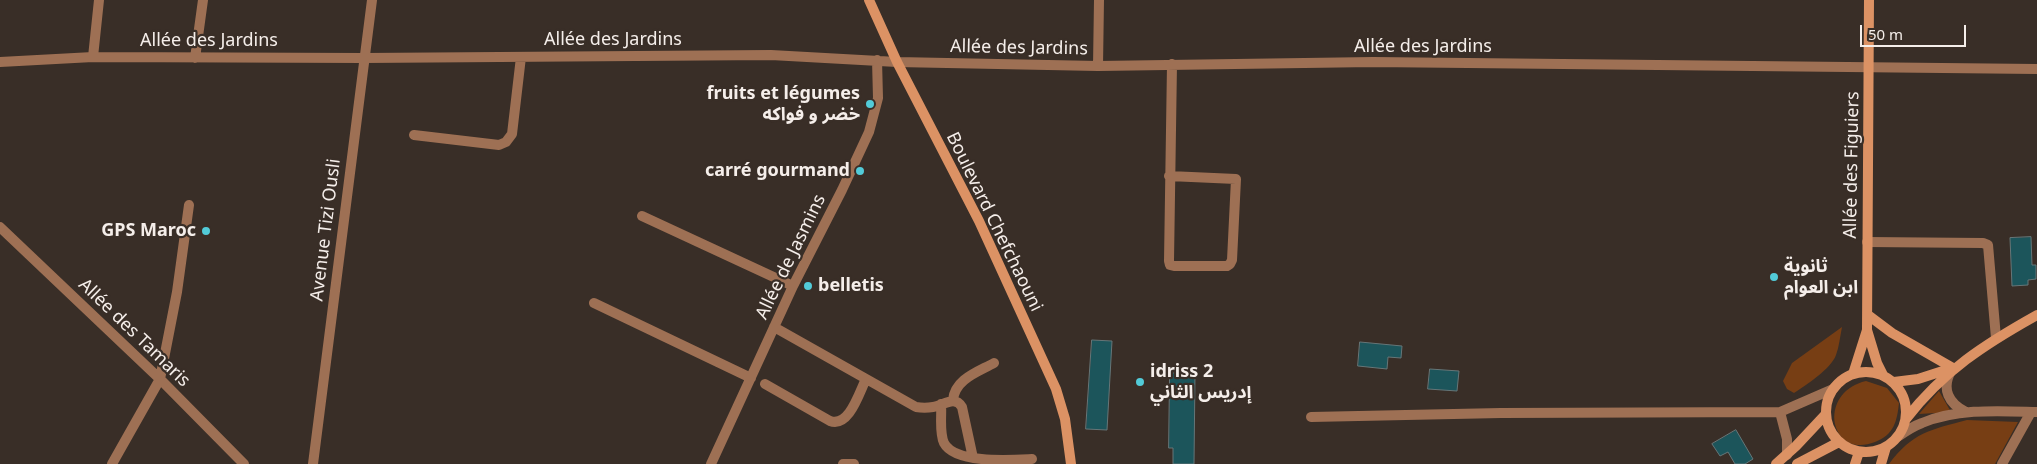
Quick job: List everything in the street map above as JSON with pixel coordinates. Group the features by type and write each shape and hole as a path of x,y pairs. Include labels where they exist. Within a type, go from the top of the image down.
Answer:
{"street":[{"path":"93,57 99,0"},
{"path":"195,58 203,0"},
{"name":"Avenue Tizi Ousli","path":"313,464 372,0"},
{"name":"Boulevard Chefchaouni","path":"868,0 897,62 979,221 1056,389 1065,419 1072,464"},
{"path":"1098,66 1099,0"},
{"name":"Allée des Figuiers","path":"1852,374 1867,330 1868,315 1869,0"},
{"name":"Allée des Jardins","path":"0,62 93,57 364,58 770,55 897,62 1098,66 1373,62 2037,69"},
{"path":"414,135 499,145 506,142 512,134 521,57"},
{"name":"Allée de Jasmins","path":"711,464 793,286 870,132 878,98 877,60"},
{"path":"1169,176 1236,179 1232,260 1230,264 1227,266 1170,265 1169,176 1172,64"},
{"path":"112,464 160,379 177,292 189,205"},
{"path":"642,216 793,286"},
{"name":"Allée des Tamaris","path":"0,226 160,379 244,464"},
{"path":"1867,242 1983,243 1988,245 1996,338"},
{"path":"594,303 751,378"},
{"path":"1868,315 1892,333 1953,368"},
{"path":"1899,436 1906,419 1925,395 1953,368 1996,338 2037,315"},
{"path":"774,327 916,407 925,408 954,400"},
{"name":"Allée des Figuiers","path":"1867,330 1877,363 1883,375"},
{"path":"954,400 956,390 963,380 994,363"},
{"path":"1894,382 1918,379 1953,368"},
{"path":"1953,368 1947,383 1950,399 1957,408 1966,412"},
{"path":"1906,419 1905,399 1894,382 1883,375 1868,371 1852,374 1841,380 1833,389 1827,401 1826,414 1832,434 1840,442 1859,452 1877,451 1921,423 1943,416 1966,412 2034,412"},
{"path":"765,384 830,421 838,423 846,418 866,379"},
{"path":"1311,417 1502,413 1780,412 1833,389"},
{"path":"954,400 962,407 973,458"},
{"path":"941,404 942,436 946,446 959,456 995,460 1032,459"},
{"path":"1780,412 1786,439 1787,455"},
{"path":"2002,464 2034,412"},
{"path":"1776,464 1826,414"},
{"path":"1797,464 1840,442"},
{"path":"1881,464 1886,447"},
{"path":"1855,464 1859,452"},
{"path":"843,464 854,464"}],"shaded area":[{"path":"1842,327 1837,352 1829,366 1794,393 1787,389 1783,381 1792,363"},
{"path":"1866,381 1887,388 1899,403 1896,421 1890,431 1875,442 1860,445 1848,442 1839,434 1835,423 1835,410 1840,398 1850,388"},
{"path":"1939,391 1951,412 1919,414"},
{"path":"1967,420 2018,422 1995,464 1889,464 1914,439 1932,430"}],"building":[{"path":"2031,237 2032,265 2036,265 2036,279 2028,280 2028,285 2012,286 2010,238"},
{"path":"1092,340 1112,341 1107,430 1086,429"},
{"path":"1360,342 1402,346 1401,358 1388,357 1387,369 1358,366"},
{"path":"1430,369 1459,371 1457,391 1428,389"},
{"path":"1170,373 1195,373 1194,464 1173,464 1173,448 1169,448"},
{"path":"1736,430 1753,459 1745,464 1735,464 1728,452 1720,456 1712,444"}],"place":[{"name":"fruits et légumes خضر و فواكه","path":"870,104"},
{"name":"carré gourmand","path":"860,171"},
{"name":"GPS Maroc","path":"206,231"},
{"name":"ثانوية ابن العوام","path":"1774,277"},
{"name":"belletis","path":"808,286"},
{"name":"idriss 2 إدريس الثاني","path":"1140,382"}]}
